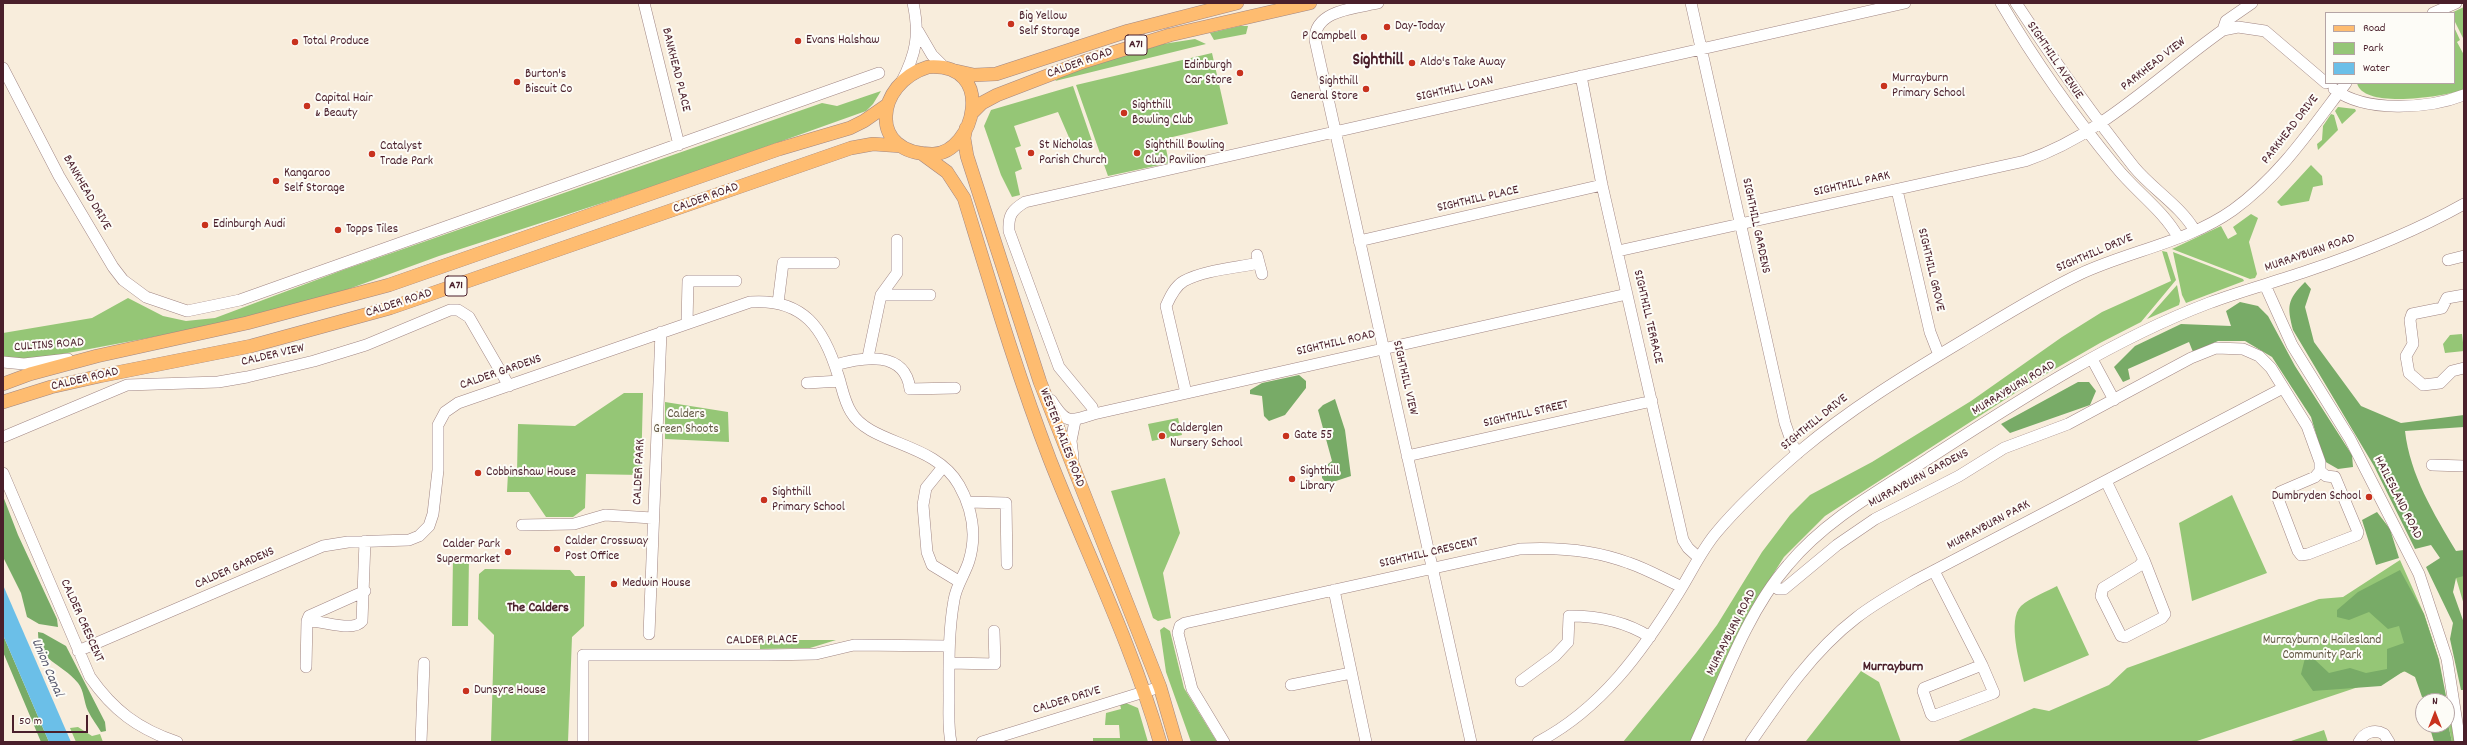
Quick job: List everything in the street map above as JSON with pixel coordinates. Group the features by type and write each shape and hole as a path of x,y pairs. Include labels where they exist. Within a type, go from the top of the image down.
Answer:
{"main road":[{"name":"CALDER ROAD","path":"950,69 974,75 996,74 1128,31 1237,3"},
{"name":"CALDER ROAD","path":"972,113 982,103 997,94 1125,48 1195,29 1310,3"},
{"name":"A71","path":"921,69 950,69 971,89 974,102 972,113 959,140 948,151 932,154 921,153 901,146 887,130 887,105 900,85 913,73 921,69"},
{"name":"CALDER ROAD","path":"3,384 30,374 97,356 248,323 389,285 779,149 850,128 864,121 887,105"},
{"name":"WESTER HAILES ROAD","path":"966,128 964,138 967,156 1040,382 1076,480 1160,687 1176,742"},
{"name":"CALDER ROAD","path":"3,402 51,387 195,359 340,323 559,251 851,148 873,144 901,146"},
{"name":"WESTER HAILES ROAD","path":"921,153 947,172 964,198 1024,389 1050,460 1145,692 1160,742"}],"street":[{"name":"BANKHEAD PLACE","path":"644,3 679,144"},
{"path":"900,85 914,54 918,31 913,3"},
{"name":"SIGHTHILL VIEW","path":"1378,3 1340,11 1321,22 1316,27 1314,40 1471,742"},
{"name":"SIGHTHILL GARDENS","path":"1691,3 1785,423 1793,446 1798,453"},
{"name":"SIGHTHILL LOAN","path":"1094,414 1088,401 1059,367 1009,230 1008,218 1014,209 1025,202 1905,3"},
{"name":"SIGHTHILL AVENUE","path":"2016,3 2050,54 2135,167 2187,219 2195,231"},
{"name":"PARKHEAD VIEW","path":"2102,123 2223,30 2226,22 2252,3"},
{"path":"2434,9 2456,3"},
{"name":"SIGHTHILL AVENUE","path":"2006,5 2037,63 2087,132 2124,178 2168,220 2178,237"},
{"path":"2223,30 2238,27 2265,31 2325,82"},
{"path":"918,31 932,55 950,69"},
{"path":"2037,63 2050,54"},
{"name":"BANKHEAD DRIVE","path":"3,68 59,176 122,280 146,297 187,311 240,300 679,144"},
{"path":"679,144 879,73"},
{"name":"SIGHTHILL TERRACE","path":"1581,76 1602,185 1683,540 1688,548 1699,558"},
{"path":"2327,84 2352,100 2399,106 2424,105 2464,95"},
{"name":"PARKHEAD DRIVE","path":"2195,231 2231,211 2269,181 2301,144 2345,84"},
{"path":"2087,132 2102,123"},
{"name":"SIGHTHILL PARK","path":"1618,251 2025,161 2068,144 2087,132"},
{"name":"SIGHTHILL PLACE","path":"1360,241 1602,185"},
{"name":"SIGHTHILL GROVE","path":"1897,190 1930,332 1939,355"},
{"name":"MURRAYBURN ROAD","path":"1696,742 1756,611 1773,585 1796,555 1844,515 2041,388 2137,334 2185,313 2405,235 2464,204"},
{"name":"SIGHTHILL DRIVE","path":"1538,742 1569,723 1594,703 1617,680 1650,637 1699,558 1725,523 1798,453 1857,406 1939,355 2067,280 2114,259 2195,231"},
{"path":"868,357 881,295 897,273 897,240"},
{"path":"2448,260 2464,256"},
{"path":"778,303 784,263 834,263"},
{"path":"1186,393 1166,306 1174,290 1183,281 1198,276 1259,264"},
{"path":"687,323 688,281 736,282"},
{"name":"HAILESLAND ROAD","path":"2265,284 2292,345 2350,438 2419,574 2447,659 2460,742"},
{"name":"SIGHTHILL ROAD","path":"1076,421 1094,414 1626,294"},
{"path":"881,295 930,295"},
{"path":"2464,295 2447,298 2442,308 2412,314 2410,324 2413,344 2406,356 2409,373 2423,385 2440,384 2452,371 2464,368"},
{"name":"CALDER GARDENS","path":"78,652 323,546 365,541 409,540 419,536 429,526 433,514 438,470 438,425 445,412 458,403 750,302 778,303 802,313 813,321 822,334 835,365 851,412 861,424 918,450 943,467 958,483 968,502 973,539 969,561 954,598 949,646 951,742"},
{"name":"CALDER VIEW","path":"3,437 126,386 218,382 247,377 314,361 366,345 450,310 458,310 469,317 509,386"},
{"name":"CALDER PARK","path":"649,634 652,518 661,332"},
{"name":"MURRAYBURN GARDENS","path":"1773,585 1778,589 1784,589 1836,545 1870,522 1959,476 2004,448 2068,424 2203,352 2225,347 2243,349 2258,356 2271,368 2307,426 2320,462 2320,471"},
{"name":"CULTINS ROAD","path":"3,362 24,364 97,356"},
{"path":"835,365 868,357 886,360 900,367 908,376 910,389 955,388"},
{"path":"2092,360 2114,400"},
{"path":"807,383 840,381"},
{"path":"1040,382 1059,412 1067,418 1076,421 1071,441 1076,480"},
{"name":"MURRAYBURN PARK","path":"1751,742 1793,682 1850,623 1878,603 1934,571 2283,388"},
{"name":"SIGHTHILL STREET","path":"1407,456 1652,401"},
{"path":"2432,465 2464,466"},
{"path":"943,467 926,488 924,505 927,552 932,565 960,582"},
{"path":"2320,471 2326,476 2335,477 2358,532 2357,535 2308,554 2301,555 2298,551 2277,496 2280,492 2315,477 2320,471"},
{"name":"CALDER CRESCENT","path":"3,472 78,652 90,677 105,699 121,713 162,737 177,742"},
{"path":"2106,481 2144,560 2165,614 2162,618 2125,636 2121,636 2101,596 2102,591 2103,588 2139,566 2144,560"},
{"path":"968,502 1006,503 1007,564"},
{"name":"CALDER PARK","path":"522,525 574,524 605,515 652,518"},
{"path":"307,620 320,620 350,628 358,626 363,618 365,591 365,541"},
{"name":"SIGHTHILL CRESCENT","path":"1224,742 1192,689 1178,633 1180,626 1185,623 1520,549 1569,549 1628,562 1682,587"},
{"path":"1934,571 1982,665 1994,693 1933,716 1923,691 1924,688 1982,665"},
{"path":"1334,590 1366,742"},
{"path":"306,667 307,620 314,613 365,591"},
{"path":"1521,681 1555,656 1568,642 1569,616 1605,618 1650,637"},
{"path":"950,663 995,664 994,631"},
{"name":"CALDER PLACE","path":"583,742 583,655 816,654 854,645 949,646"},
{"path":"421,742 424,663"},
{"path":"1291,685 1351,672"},
{"name":"CALDER DRIVE","path":"982,742 1160,687"},
{"path":"2359,742 2365,734 2374,731 2384,734 2389,742"}],"green space":[{"path":"2464,7 2464,40 2455,22 2455,12 2453,12"},
{"path":"1240,26 1248,26 1246,34 1214,40 1210,33"},
{"path":"2455,29 2460,40 2457,42 2464,55 2464,90 2423,98 2406,99 2388,99 2374,96 2363,91 2358,84 2455,84"},
{"path":"1195,39 1206,44 1055,81 1063,74 1163,44"},
{"path":"1212,53 1228,124 1164,139 1169,163 1108,176 1076,85"},
{"path":"1073,86 1093,144 1074,149 1058,112 1014,126 1021,146 1015,148 1022,169 1015,172 1020,195 1012,197 1001,175 984,126 991,110"},
{"path":"881,91 873,104 866,111 667,182 439,256 324,298 196,329 84,350 35,359 3,358 3,333 92,318 128,298 163,316 186,321 215,318 343,270 822,103 837,106"},
{"path":"2338,107 2355,109 2356,111 2342,124 2335,111"},
{"path":"2331,114 2334,115 2338,130 2318,150 2317,144 2322,140 2323,126"},
{"path":"2311,165 2322,176 2323,185 2313,187 2309,201 2281,206 2277,202"},
{"path":"2251,214 2258,218 2249,242 2257,274 2255,278 2250,279 2172,249 2221,226 2228,239 2237,234 2233,227"},
{"path":"2162,251 2167,252 2176,280 2141,322 2100,343 2029,384 1825,516 1784,557 1751,609 1690,742 1623,742 1696,653 1717,625 1762,552 1790,515 1810,495 1872,462 1971,401 2062,337 2102,312 2171,281"},
{"path":"2173,252 2243,279 2244,281 2186,303 2182,295"},
{"path":"2305,282 2311,289 2305,307 2314,342 2361,406 2401,423 2464,415 2464,427 2405,431 2412,463 2424,494 2456,551 2464,550 2464,576 2456,578 2453,592 2464,623 2464,690 2461,690 2450,639 2453,623 2426,567 2440,558 2431,545 2415,549 2374,466 2293,330 2289,309 2290,304 2299,288"},
{"path":"2177,285 2180,301 2179,305 2147,319"},
{"path":"2240,302 2258,306 2268,316 2295,366 2352,455 2353,467 2338,469 2324,461 2311,417 2272,357 2245,341 2218,341 2193,352 2189,342 2128,369 2130,379 2123,382 2114,367 2135,346 2181,324 2231,326 2226,311"},
{"path":"2462,334 2464,351 2445,353 2443,344 2450,335"},
{"path":"1299,375 1306,381 1306,388 1285,415 1269,421 1264,416 1262,396 1250,394 1250,390 1262,383"},
{"path":"2078,382 2089,382 2096,391 2090,405 2010,433 2001,424"},
{"path":"624,393 643,393 641,475 586,474 585,508 573,517 546,517 529,492 507,492 508,473 517,473 518,424 575,426"},
{"path":"1335,399 1345,430 1351,476 1327,484 1322,478 1322,469 1332,461 1318,410 1323,405"},
{"name":"Calders Green Shoots","path":"665,402 728,412 729,442 665,439"},
{"path":"1178,418 1182,435 1152,441 1148,424"},
{"path":"1165,478 1180,533 1163,573 1171,618 1158,621 1153,618 1111,491"},
{"path":"2232,495 2267,573 2192,601 2179,523"},
{"path":"3,496 18,535 57,619 58,627 39,624 27,617 21,593 3,557"},
{"path":"2377,512 2390,529 2399,558 2376,565 2362,520"},
{"path":"2464,553 2464,605 2449,554"},
{"path":"453,556 469,556 468,626 452,626"},
{"name":"Murrayburn & Hailesland Community Park","path":"2400,560 2424,614 2439,660 2194,742 1956,742 2034,708 2049,711 2109,685 2127,668 2319,599 2343,597"},
{"path":"485,569 570,570 575,576 585,576 584,626 572,637 568,742 491,742 494,635 478,619 479,574"},
{"path":"2400,570 2424,614 2439,660 2445,693 2421,693 2415,677 2404,671 2381,686 2313,691 2301,674 2305,658 2313,658 2329,673 2350,668 2366,673 2387,669 2387,649 2404,643 2399,626 2388,629 2369,612 2349,620 2337,617 2337,610 2358,592"},
{"path":"2057,586 2089,655 2024,682 2016,642 2015,621 2017,613 2021,606 2025,603"},
{"path":"1164,627 1170,631 1184,688 1217,742 1191,742 1166,672 1160,630"},
{"path":"38,632 43,633 66,646 105,722 106,731 101,732 90,714 82,689 78,683 65,670 46,656 39,642"},
{"path":"3,635 49,742 41,742 3,652"},
{"path":"760,640 836,640 810,648 760,649"},
{"path":"1861,671 1879,682 1901,742 1807,742 1806,741"},
{"path":"1126,703 1138,708 1148,742 1093,742 1093,738 1120,738 1119,725 1105,725 1106,713 1121,709 1120,704"},
{"path":"78,727 92,736 100,734 103,742 76,742 70,728"},
{"path":"2324,730 2328,742 2288,742"},
{"path":"2431,733 2450,733 2452,742 2434,742"},
{"path":"2450,733 2454,733 2455,742 2452,742"}],"water":[{"path":"3,585 71,742 49,742 3,635"}],"place":[{"name":"Big Yellow Self Storage","path":"1011,24"},
{"name":"Day-Today","path":"1387,27"},
{"name":"P Campbell","path":"1364,37"},
{"name":"Evans Halshaw","path":"798,41"},
{"name":"Total Produce","path":"295,42"},
{"name":"Aldo's Take Away","path":"1412,63"},
{"name":"Edinburgh Car Store","path":"1240,73"},
{"name":"Burton's Biscuit Co","path":"517,82"},
{"name":"Murrayburn Primary School","path":"1884,86"},
{"name":"Sighthill General Store","path":"1366,89"},
{"name":"Capital Hair & Beauty","path":"307,106"},
{"name":"Sighthill Bowling Club","path":"1124,113"},
{"name":"St Nicholas Parish Church","path":"1031,153"},
{"name":"Sighthill Bowling Club Pavilion","path":"1137,153"},
{"name":"Catalyst Trade Park","path":"372,154"},
{"name":"Kangaroo Self Storage","path":"276,181"},
{"name":"Edinburgh Audi","path":"205,225"},
{"name":"Topps Tiles","path":"338,230"},
{"name":"Calderglen Nursery School","path":"1162,436"},
{"name":"Gate 55","path":"1286,436"},
{"name":"Cobbinshaw House","path":"478,473"},
{"name":"Sighthill Library","path":"1292,479"},
{"name":"Dumbryden School","path":"2369,497"},
{"name":"Sighthill Primary School","path":"764,500"},
{"name":"Calder Crossway Post Office","path":"557,549"},
{"name":"Calder Park Supermarket","path":"508,552"},
{"name":"Medwin House","path":"614,584"},
{"name":"Dunsyre House","path":"466,691"}],"district":[{"name":"Sighthill","path":"1378,62"},
{"name":"The Calders","path":"538,609"},
{"name":"Murrayburn","path":"1893,668"}],"water label":[{"name":"Union Canal","path":"46,668"}]}
